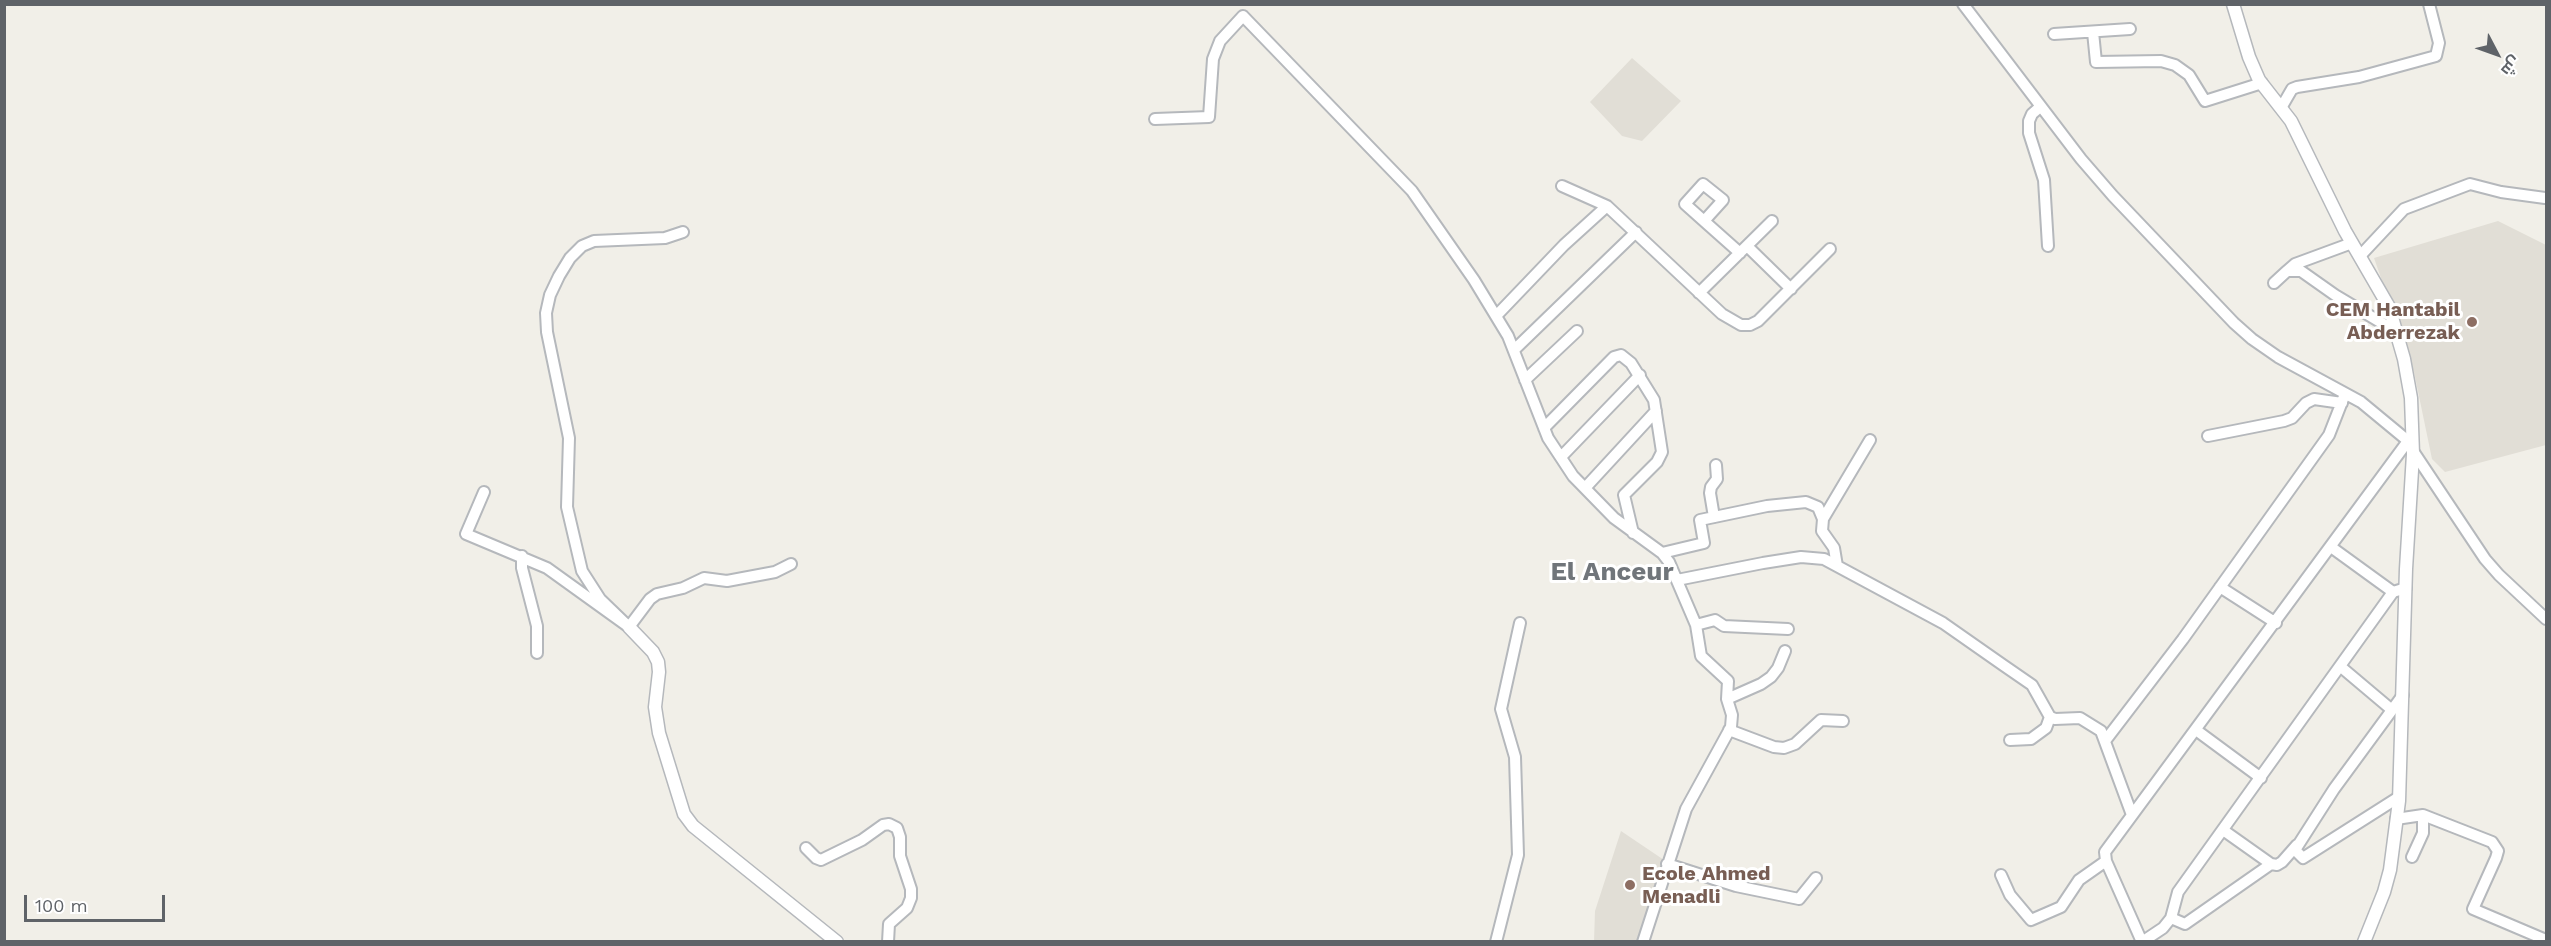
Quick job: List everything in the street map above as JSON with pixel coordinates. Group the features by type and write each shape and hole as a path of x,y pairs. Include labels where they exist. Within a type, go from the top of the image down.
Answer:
{"street":[{"path":"1963,4 2040,107 2113,196 2234,323 2278,357 2344,399"},
{"path":"2234,4 2249,57 2262,83 2291,121 2352,243 2389,307 2404,359 2411,398 2411,445 2400,590 2403,695 2399,797 2390,870 2384,892 2364,942"},
{"path":"2281,108 2292,89 2297,87 2359,77 2431,60 2436,56 2439,43 2429,4"},
{"path":"1155,119 1209,117 1213,58 1220,41 1243,16 1412,191 1431,216 1496,316 1514,350 1544,428 1573,476 1633,533 1662,553 1669,562 1696,625 1701,656 1728,681 1727,699 1732,715 1729,730 1686,809 1643,942"},
{"path":"2054,34 2130,29"},
{"path":"2093,32 2096,62 2161,61 2175,65 2189,75 2205,101 2262,83"},
{"path":"2040,107 2032,114 2029,121 2030,133 2044,180 2048,246"},
{"path":"2360,256 2404,210 2470,184 2501,192 2546,198"},
{"path":"1562,186 1607,206 1732,322 1741,326 1758,321 1830,249"},
{"path":"1496,316 1564,244 1607,206"},
{"path":"1704,221 1791,289"},
{"path":"1700,293 1772,221"},
{"path":"683,232 665,238 594,241 582,246 570,258 550,295 546,313 547,332 569,438 567,507 582,571 600,598 652,652 658,662 655,708 659,733 684,814 693,826 837,942"},
{"path":"1514,350 1636,232"},
{"path":"2274,283 2295,264 2352,243"},
{"path":"2287,271 2301,271 2335,295 2397,332"},
{"path":"1525,380 1577,331"},
{"path":"1544,428 1617,354 1625,357 1650,391 1662,447 1661,458 1624,495 1633,533"},
{"path":"1561,457 1640,375"},
{"path":"2208,436 2284,421 2292,418 2314,399 2344,399 2361,402 2411,445 2485,559 2499,575 2547,618"},
{"path":"2104,741 2220,587 2329,435 2344,399"},
{"path":"1585,488 1656,411"},
{"path":"1822,519 1870,440"},
{"path":"2400,590 2341,667 2178,892 2170,918 2163,928 2142,942 2106,861 2105,852 2331,547 2411,445"},
{"path":"1714,517 1710,493 1717,479 1716,465"},
{"path":"484,492 466,534 547,568 629,627"},
{"path":"1662,553 1704,543 1700,520 1767,506 1806,502 1818,507 1822,519 1822,531 1834,548 1837,566"},
{"path":"2331,547 2400,590"},
{"path":"522,556 522,568 537,626 537,653"},
{"path":"1677,580 1801,557 1824,559 1942,623 2012,671 2032,685 2050,717 2055,719 2080,718 2101,731 2132,815"},
{"path":"629,627 650,599 657,594 683,588 704,578 727,581 775,572 791,564"},
{"path":"2220,587 2276,623"},
{"path":"1696,625 1715,620 1724,626 1788,629"},
{"path":"1496,942 1518,855 1515,757 1501,710 1520,623"},
{"path":"1727,699 1761,684 1771,676 1778,668 1785,651"},
{"path":"2341,667 2392,710"},
{"path":"2223,830 2271,864 2277,865 2282,862 2297,845 2403,695"},
{"path":"2010,740 2031,739 2046,728 2050,717"},
{"path":"1729,730 1774,747 1784,748 1795,744 1821,720 1843,721"},
{"path":"2196,730 2261,778"},
{"path":"2297,845 2295,850 2303,858 2399,797"},
{"path":"2396,819 2423,815 2435,818 2496,846 2496,858 2473,909 2547,940"},
{"path":"2412,857 2423,833 2423,815"},
{"path":"806,848 821,860 862,840 884,825 889,824 897,828 900,837 900,856 911,889 911,898 907,908 889,924 888,942"},
{"path":"2001,875 2010,896 2031,920 2061,907 2079,880 2106,861"},
{"path":"1667,864 1736,886 1799,899 1816,878"},
{"path":"2170,918 2185,924 2271,864"},
{"path":"2515,942 2520,929"}],"shaded area":[{"path":"1632,58 1681,101 1642,141 1622,136 1590,102"},
{"name":"CEM Hantabil Abderrezak","path":"2498,221 2546,245 2546,445 2445,472 2432,459 2414,372 2374,258"},
{"name":"Ecole Ahmed Menadli","path":"1621,831 1664,860 1639,941 1594,942 1595,911"}],"place":[{"name":"CEM Hantabil Abderrezak","path":"2472,322"},
{"name":"Ecole Ahmed Menadli","path":"1630,885"}],"district":[{"name":"El Anceur","path":"1612,572"}]}
